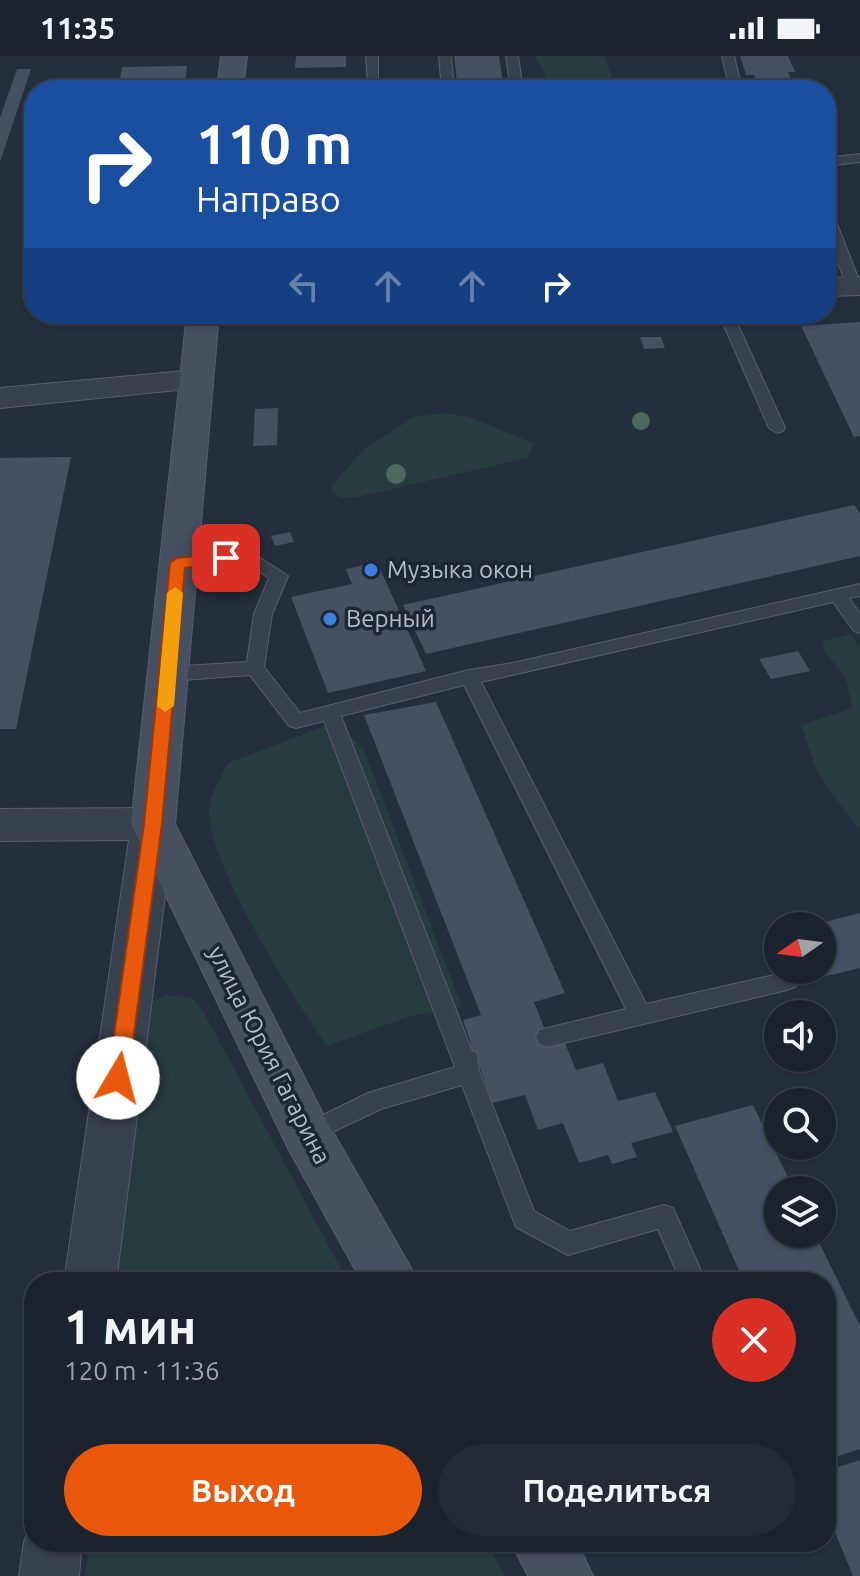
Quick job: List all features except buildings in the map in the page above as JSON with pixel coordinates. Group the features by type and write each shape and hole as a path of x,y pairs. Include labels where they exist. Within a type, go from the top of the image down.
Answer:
{"main road":[{"path":"231,80 234,56"},
{"path":"153,824 202,324"},
{"name":"улица Юрия Гагарина","path":"153,824 307,1134 386,1272"},
{"path":"548,1552 562,1576"}],"street":[{"path":"0,398 196,380"},
{"path":"0,825 153,824 91,1272"},
{"path":"49,1576 52,1552"}],"lane":[{"path":"372,56 374,80"},
{"path":"445,56 447,80"},
{"path":"512,56 516,80"},
{"path":"728,56 734,80"},
{"path":"836,161 860,158"},
{"path":"836,249 847,287"},
{"path":"730,324 777,428"},
{"path":"177,563 251,558 279,576 263,614 255,668 296,721 469,677 513,670 860,590"},
{"path":"837,595 860,627"},
{"path":"169,674 255,668"},
{"path":"469,677 640,1014"},
{"path":"330,713 525,1219 568,1243 664,1216 689,1272"},
{"path":"547,1037 774,984"},
{"path":"307,1134 376,1100 468,1066"}],"green space":[{"path":"534,56 604,56 613,80 545,80 545,74"},
{"path":"446,413 469,417 533,443 528,458 357,497 339,498 330,488 364,449 414,417"},
{"path":"851,634 860,648 860,832 817,772 801,725 853,708 845,678 824,650 822,641"},
{"path":"336,722 364,750 462,1007 410,1016 327,1046 275,965 237,895 212,832 209,809 228,763"},
{"path":"167,995 192,998 203,1011 343,1272 116,1272 148,1003"},
{"path":"88,1552 492,1552 505,1576 85,1576"}],"slow traffic":[{"path":"165,706 175,593"}],"place":[{"name":"Музыка окон","path":"371,570"},
{"name":"Верный","path":"330,619"}],"route":[{"path":"118,1078 153,824 177,563 226,558"}]}
